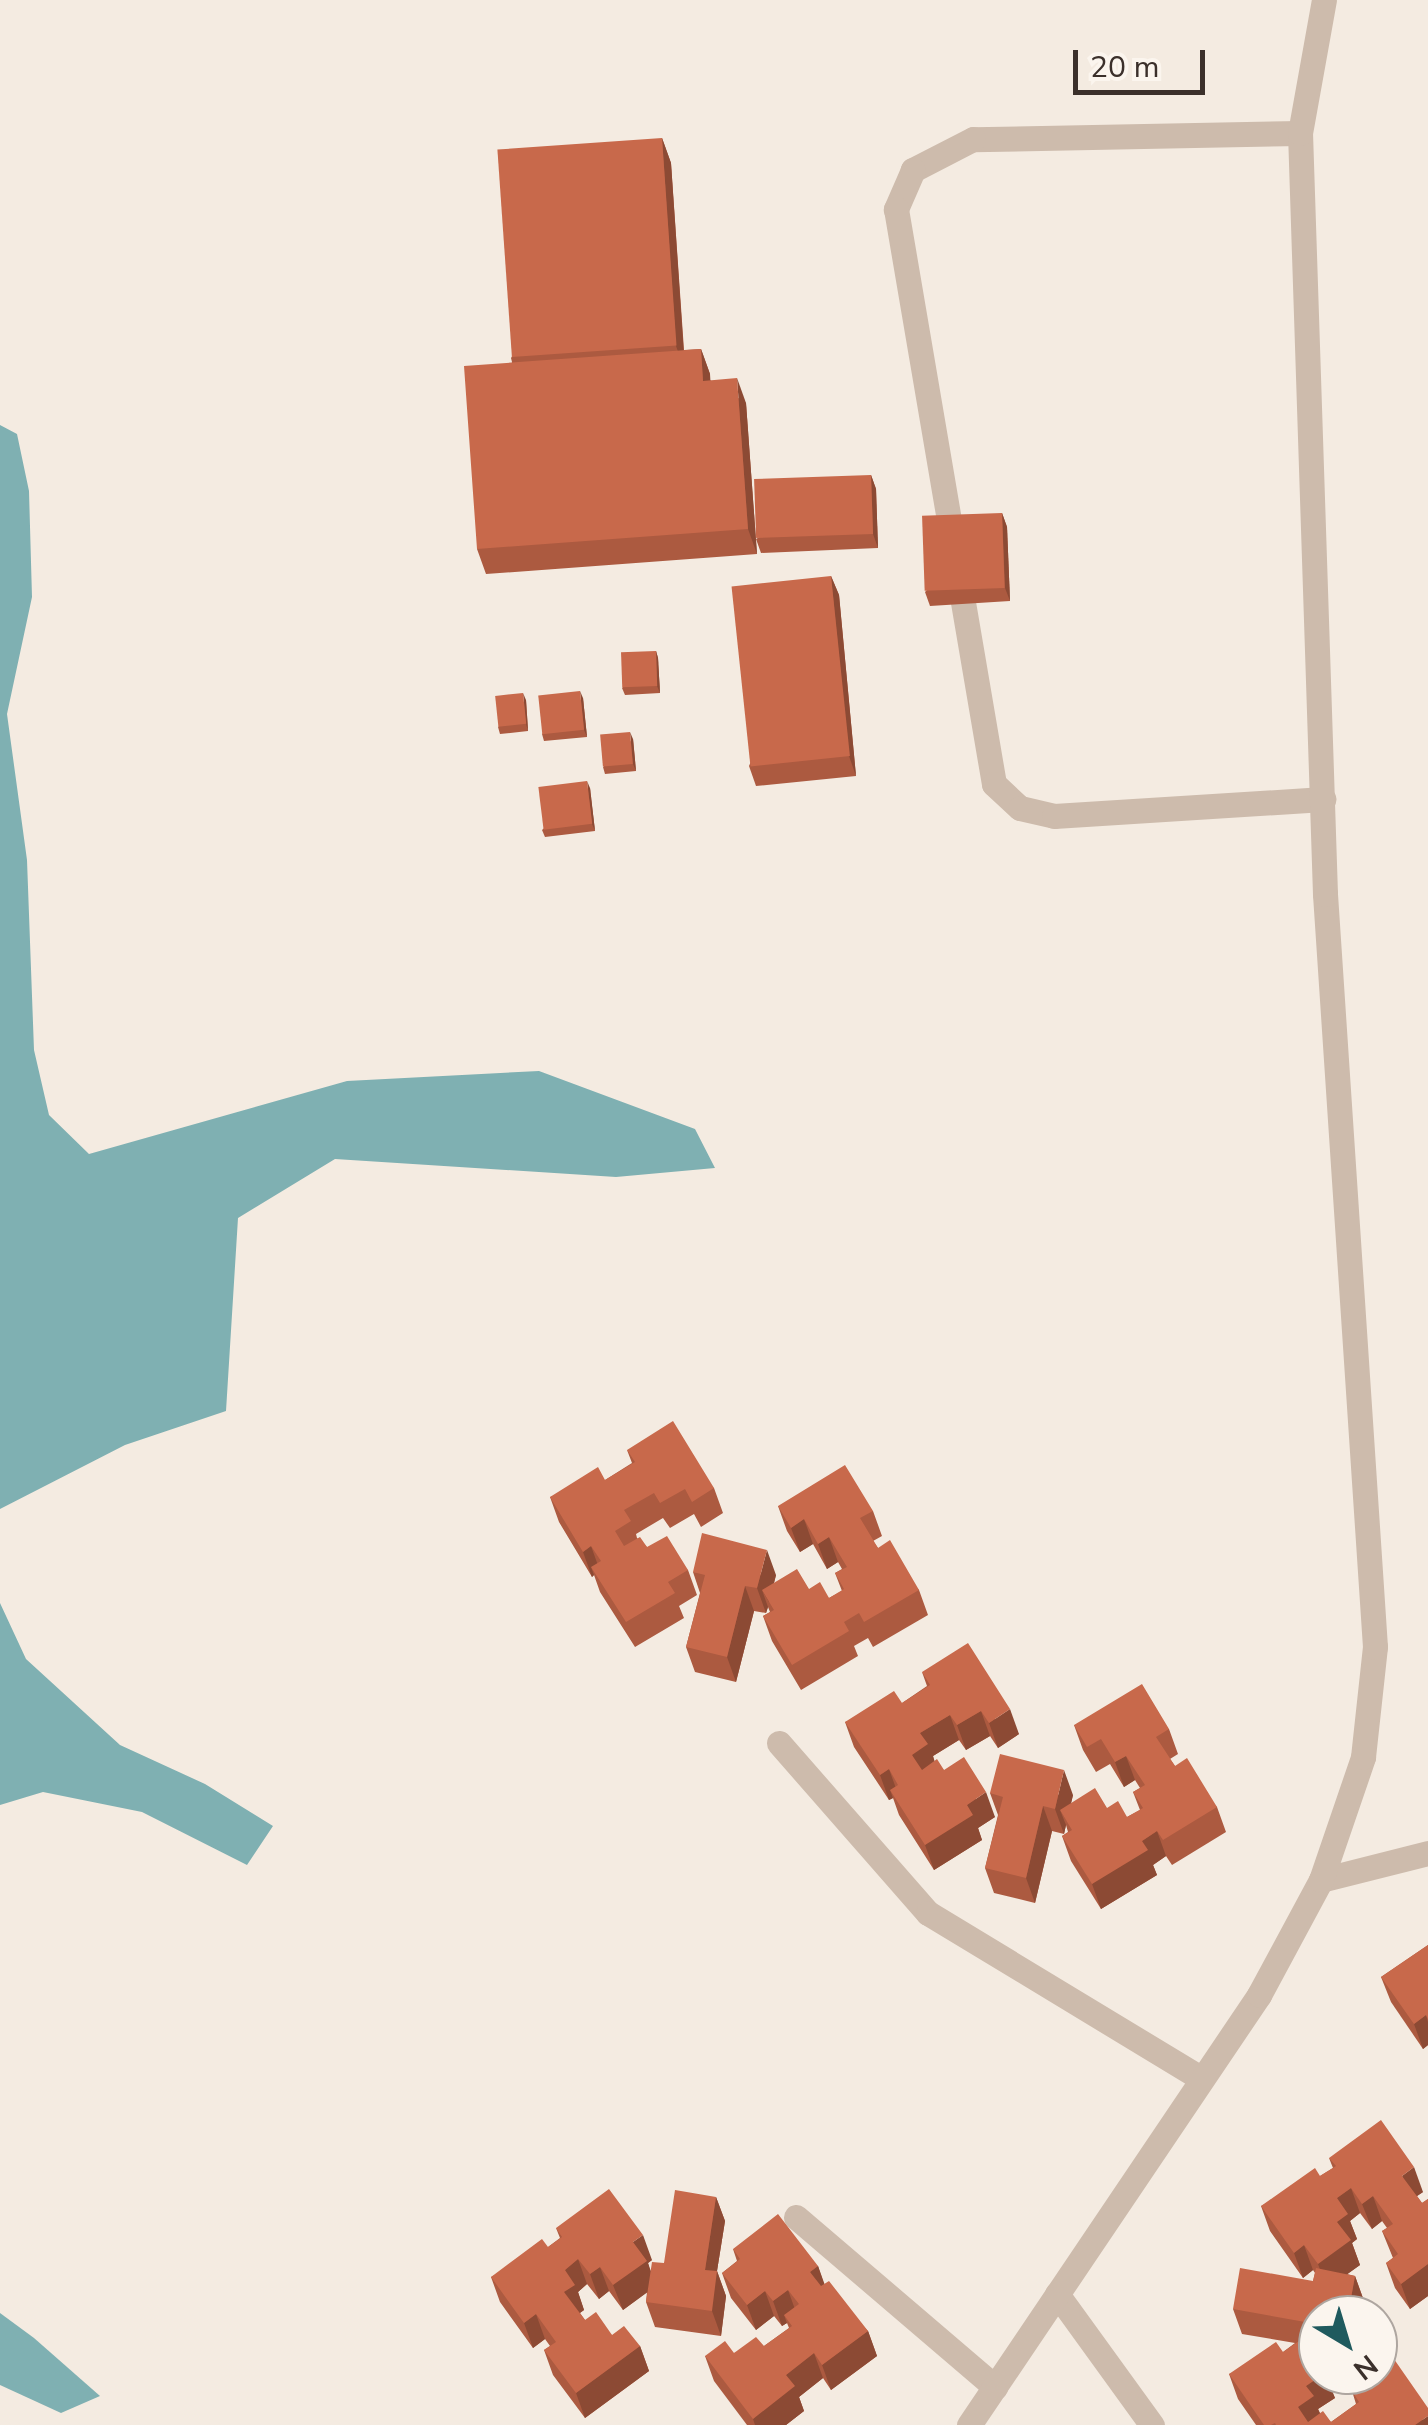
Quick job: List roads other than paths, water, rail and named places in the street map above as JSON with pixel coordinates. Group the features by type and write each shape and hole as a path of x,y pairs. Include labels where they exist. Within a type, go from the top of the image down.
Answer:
{"street":[{"path":"969,2425 1258,1995 1321,1880 1363,1758 1374,1647 1323,798 1300,133 1324,0"},
{"path":"1300,133 974,139 913,170 896,209 994,784 1020,808 1054,816 1323,798"},
{"path":"779,1743 928,1914 1202,2080"},
{"path":"1321,1880 1428,1853"},
{"path":"796,2217 995,2387"},
{"path":"1058,2294 1152,2425"}],"water":[{"path":"0,425 17,434 29,491 32,597 7,714 27,860 34,1050 49,1115 89,1154 347,1081 539,1071 695,1129 715,1168 616,1177 335,1159 238,1218 226,1411 125,1445 0,1509"},
{"path":"0,1603 26,1659 120,1745 205,1784 273,1826 247,1865 142,1812 43,1792 0,1805"},
{"path":"0,2313 100,2396 61,2413 0,2385"}]}
